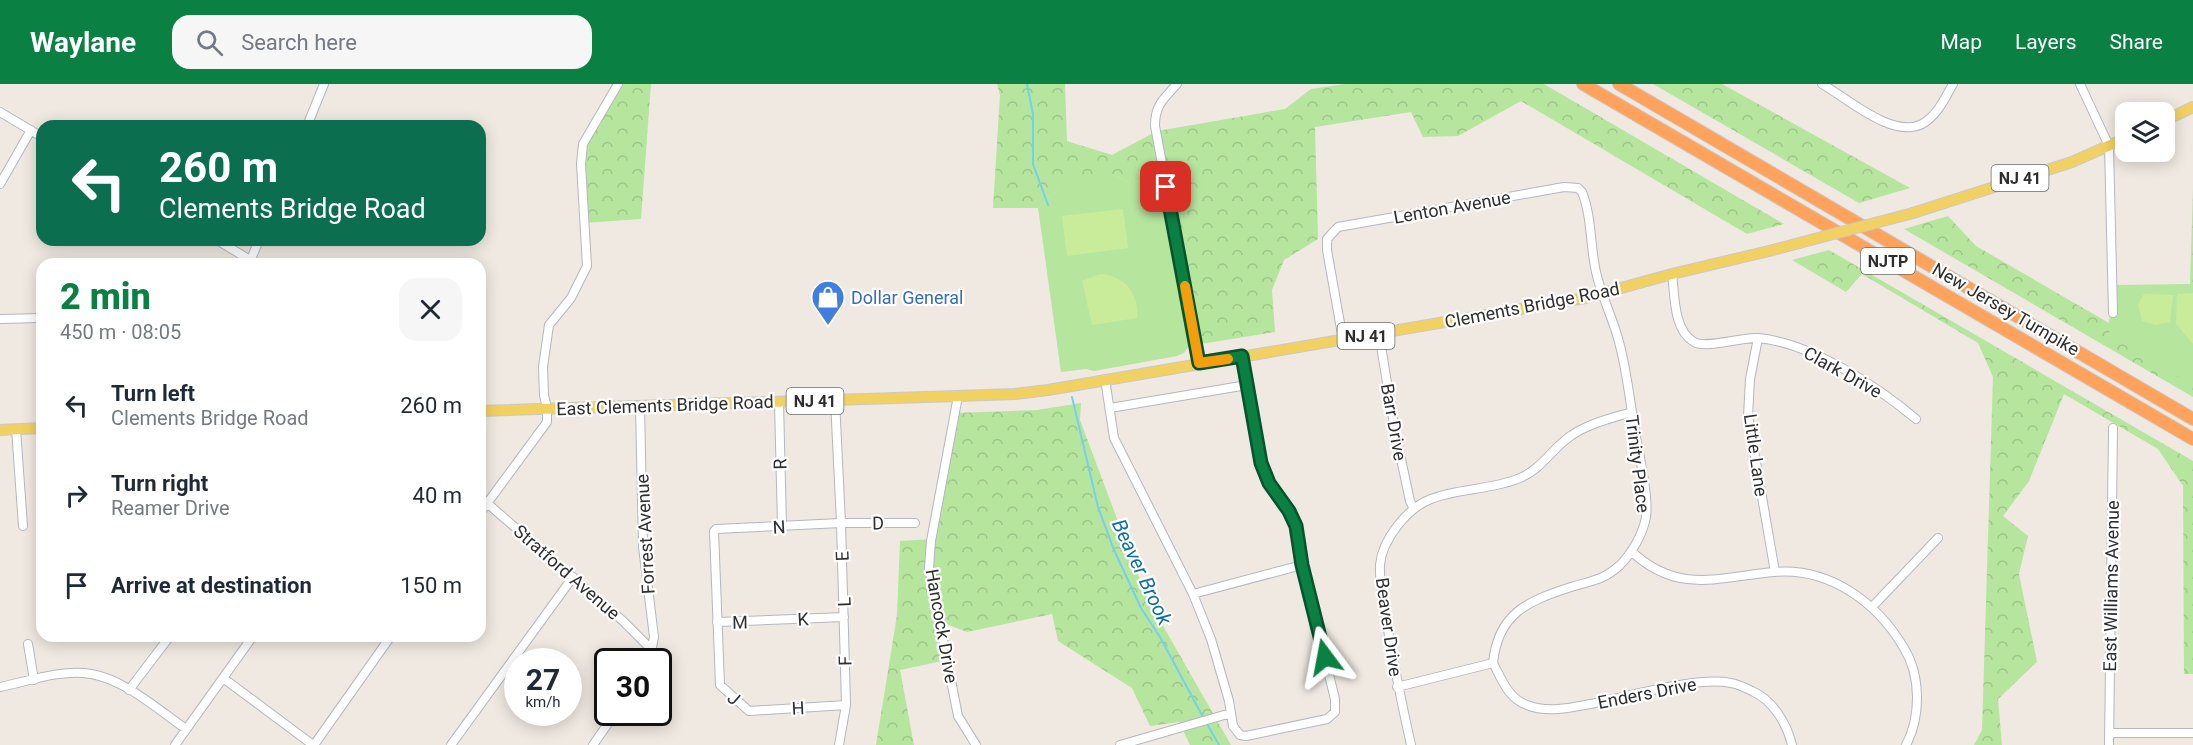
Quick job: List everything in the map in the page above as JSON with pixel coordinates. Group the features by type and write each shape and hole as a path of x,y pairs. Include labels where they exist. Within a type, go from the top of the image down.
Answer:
{"highway":[{"name":"New Jersey Turnpike","path":"1583,84 2193,439"},
{"name":"New Jersey Turnpike","path":"1619,84 2193,419"}],"main road":[{"path":"2175,115 2193,106"},
{"name":"Clements Bridge Road","path":"958,396 1015,394 1105,380 1585,298 1913,213 2072,162 2115,143"},
{"name":"East Clements Bridge Road","path":"486,411 958,396"},
{"path":"0,430 36,428"}],"street":[{"path":"309,120 324,84"},
{"path":"486,498 547,422 543,367 549,325 571,298 587,266 581,164 582,144 618,84"},
{"path":"1177,84 1158,105 1155,112 1155,126 1199,363"},
{"path":"1825,85 1863,111 1896,126 1915,126 1928,120 1938,109 1953,84"},
{"path":"2080,84 2109,146 2113,313"},
{"path":"0,112 36,133"},
{"path":"0,184 31,130"},
{"name":"Lenton Avenue","path":"1342,340 1327,250 1328,239 1338,227 1564,187 1578,188"},
{"name":"Trinity Place","path":"1494,663 1495,648 1501,632 1517,611 1541,598 1601,580 1620,565 1631,551 1643,530 1646,515 1642,471 1619,342 1596,272 1584,196 1578,188"},
{"path":"226,246 243,258"},
{"name":"Clark Drive","path":"1672,274 1679,322 1685,334 1693,342 1701,345 1758,338 1793,344 1821,356 1897,403 1916,419"},
{"path":"0,319 36,318"},
{"name":"Barr Drive","path":"1379,334 1395,431 1410,501 1414,509"},
{"name":"Little Lane","path":"1758,338 1750,379 1748,416 1774,572"},
{"path":"1105,380 1114,438 1193,594 1211,639 1236,730 1246,736 1327,719 1335,712 1335,699 1302,565 1296,526 1289,511 1269,483 1261,463 1242,356"},
{"path":"1110,408 1247,385"},
{"name":"Hancock Drive","path":"958,396 931,541 929,568 958,716 976,745"},
{"path":"835,400 841,524"},
{"name":"R","path":"779,402 782,526"},
{"name":"Forrest Avenue","path":"640,406 643,548 654,636 652,648"},
{"name":"Beaver Drive","path":"1411,745 1397,687 1382,597 1380,565 1385,547 1397,528 1414,509 1430,499 1520,479 1535,470 1571,435 1588,426 1632,412"},
{"name":"East Williams Avenue","path":"2109,745 2112,428"},
{"path":"16,429 23,526"},
{"name":"Stratford Avenue","path":"486,502 623,621 650,648"},
{"name":"D","path":"841,524 915,523"},
{"name":"N","path":"717,622 714,531 841,524"},
{"name":"E","path":"841,524 843,588"},
{"path":"1872,607 1938,538"},
{"path":"1631,551 1654,569 1686,579 1713,581 1774,572 1795,572 1827,578 1850,590 1872,607 1896,635 1909,656 1916,682 1916,712 1913,731 1906,745"},
{"path":"1193,594 1302,565"},
{"path":"451,745 573,577"},
{"name":"L","path":"843,588 844,617"},
{"name":"K","path":"762,622 844,617"},
{"name":"F","path":"839,745 846,705 844,617"},
{"name":"M","path":"717,622 762,622"},
{"name":"J","path":"717,622 720,685 749,711"},
{"path":"129,690 165,642"},
{"path":"175,745 249,642"},
{"path":"223,678 313,745 387,642"},
{"path":"28,644 34,680"},
{"path":"1397,687 1494,663"},
{"name":"Enders Drive","path":"1494,663 1507,690 1515,699 1541,709 1557,710 1713,681 1733,683 1763,696 1782,721 1792,745"},
{"path":"0,687 70,673 92,674 111,680 129,690 186,729"},
{"name":"H","path":"749,711 846,705"},
{"path":"1120,745 1231,713"},
{"path":"593,745 606,726"},
{"path":"2109,733 2193,733"}],"green space":[{"path":"617,84 651,84 641,219 584,223 587,131"},
{"path":"997,84 1065,84 1067,141 1112,155 1157,131 1285,109 1311,89 1345,84 1544,84 1784,224 1747,234 1521,101 1458,136 1423,137 1411,112 1315,127 1318,239 1284,260 1272,290 1275,332 1201,344 1172,174 1132,183 1113,175 1057,190 1038,208 993,208 1000,95"},
{"path":"1653,84 1722,84 1910,188 1859,203"},
{"path":"1113,175 1132,183 1161,177 1191,343 1184,353 1177,356 1094,371 1086,369 1061,372 1038,208 1057,190 1076,177"},
{"path":"2193,188 2193,397 1904,229 1948,216 1976,246 2109,323 2112,285 2190,284"},
{"path":"1123,209 1128,248 1067,256 1062,216"},
{"path":"1829,250 2193,461 2193,674 2184,674 2183,486 2158,449 2064,394 2029,481 2003,516 2028,536 2019,574 2037,662 1998,699 2002,745 1974,745 1982,730 1993,377 1978,343 1862,274 1846,292 1792,260"},
{"path":"1100,274 1116,278 1129,287 1136,301 1137,318 1092,325 1082,281"},
{"path":"2112,285 2193,286 2193,385 2109,336"},
{"path":"2193,293 2193,344 2176,324 2177,294"},
{"path":"2144,294 2173,295 2170,322 2156,325 2142,321 2138,304"},
{"path":"1081,403 1080,420 1146,596 1231,745 1190,745 1179,722 1150,726 1132,688 1058,641 1052,614 967,632 936,620 942,661 900,670 914,745 876,745 897,615 900,541 934,539 955,413 1037,410"}],"waterway":[{"name":"Beaver Brook","path":"1027,84 1033,114 1033,164 1048,205"},
{"name":"Beaver Brook","path":"1072,397 1098,507 1114,550 1141,608 1160,637 1203,717"},
{"name":"Beaver Brook","path":"1206,722 1219,745"}],"slow traffic":[{"path":"1185,286 1199,363 1228,359"}],"place":[{"name":"Dollar General","path":"828,326"}],"route":[{"path":"1166,187 1199,363 1242,356 1261,463 1269,483 1280,496 1296,526 1302,565 1325,657"}]}
